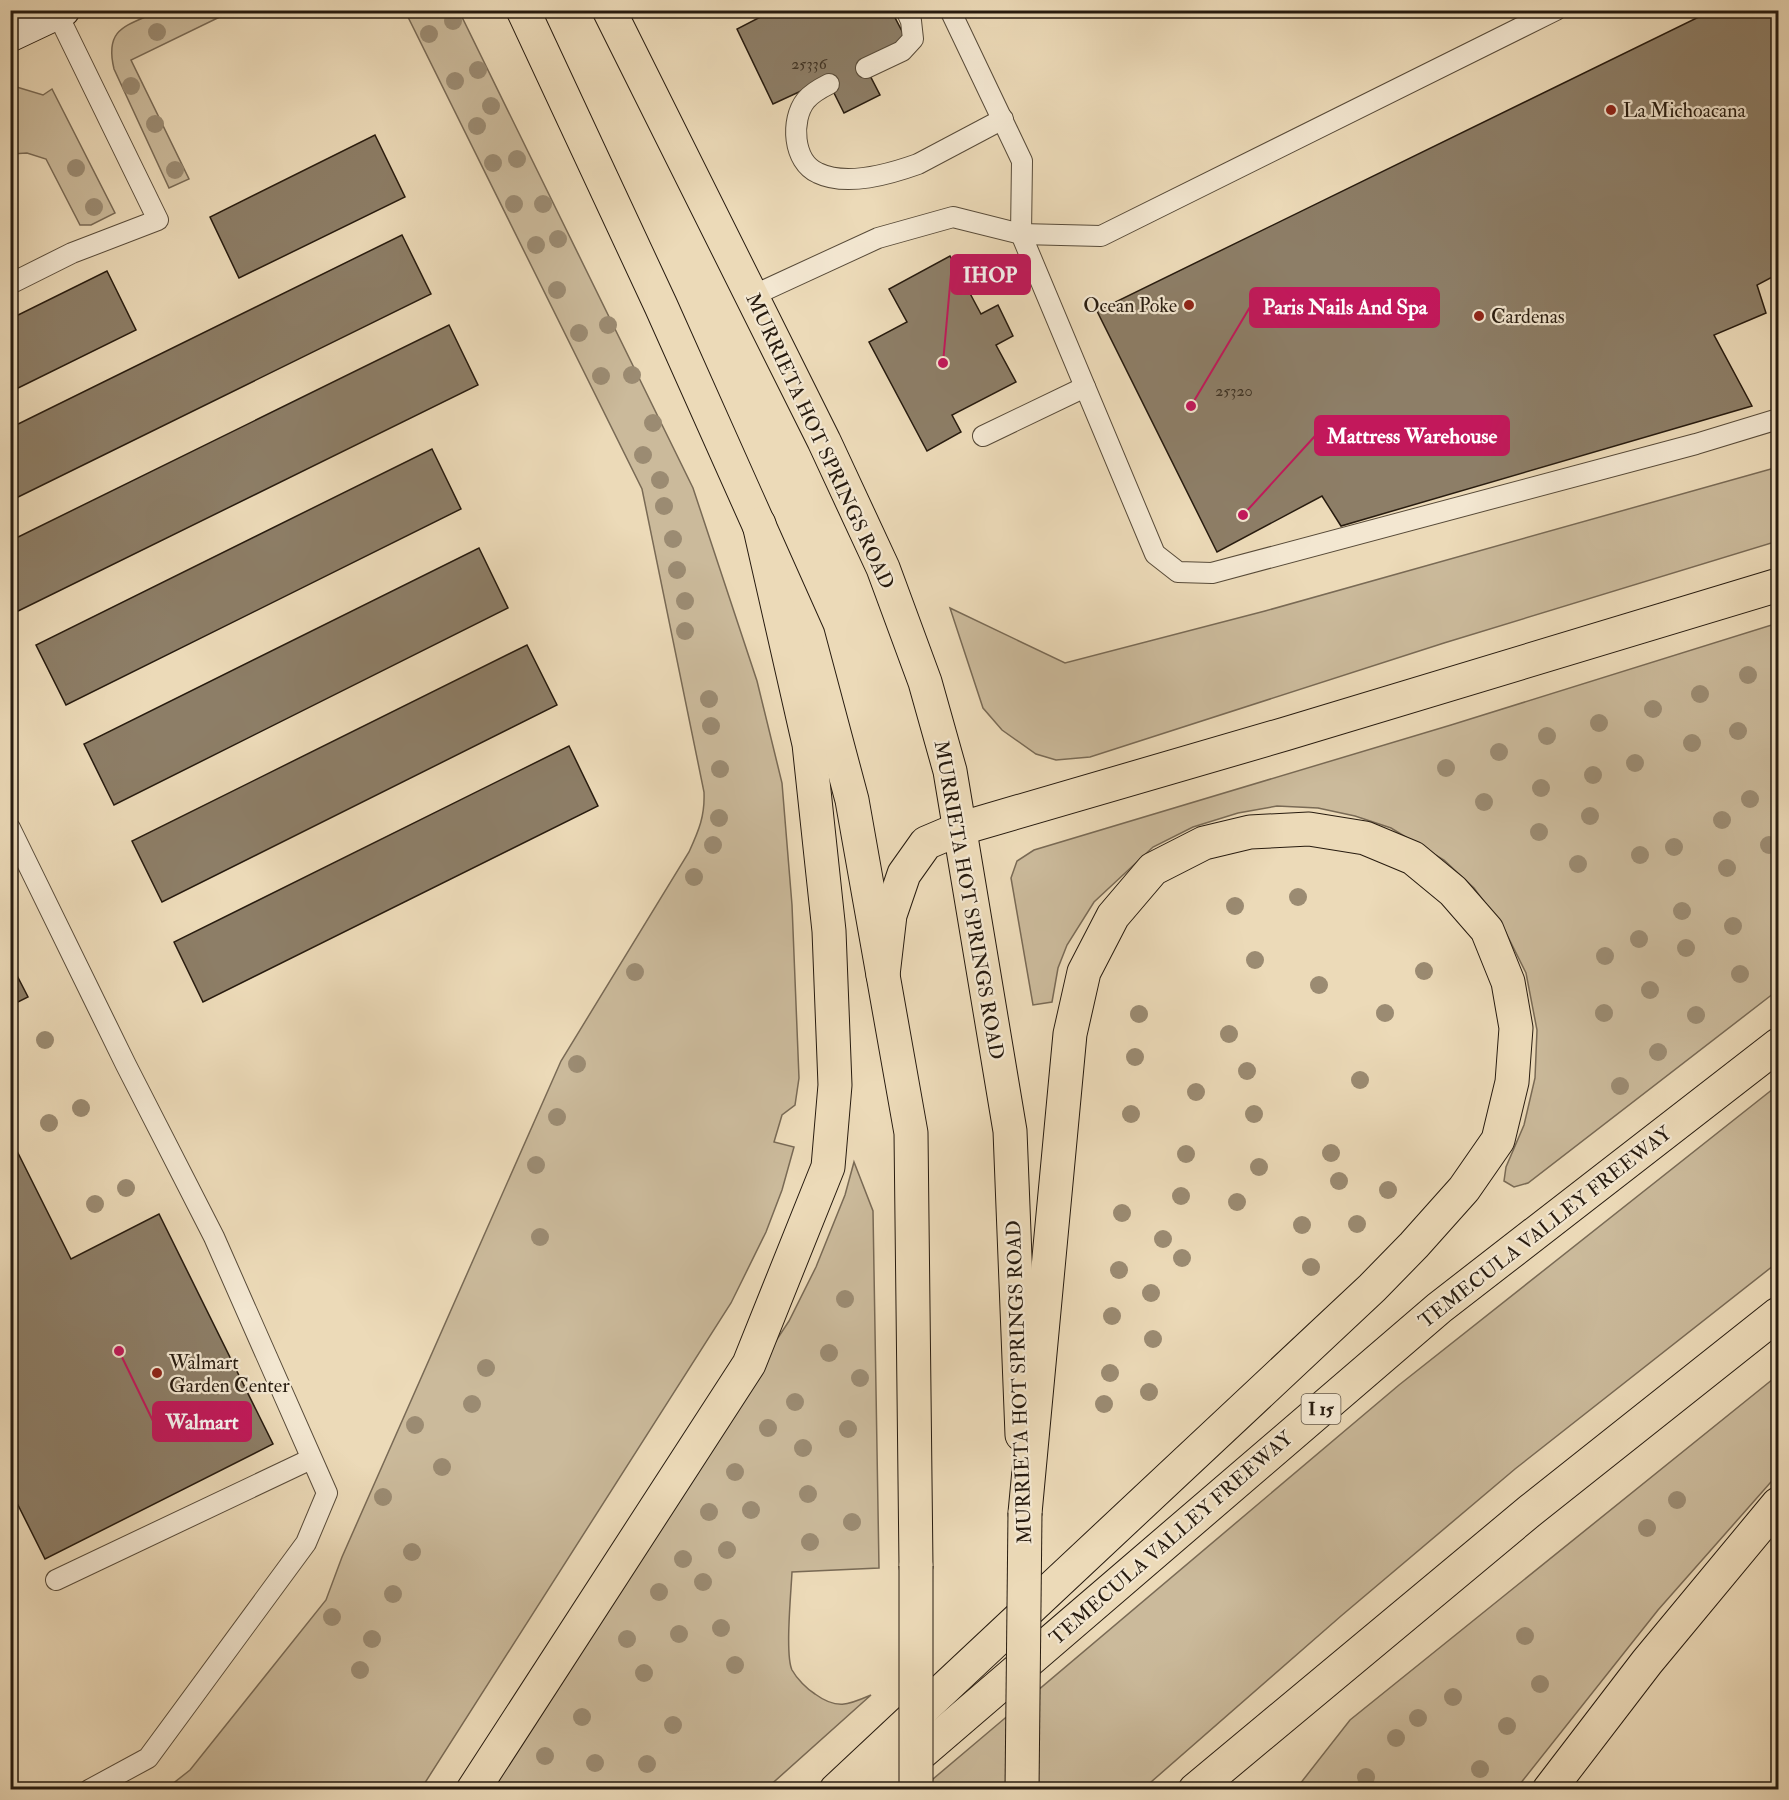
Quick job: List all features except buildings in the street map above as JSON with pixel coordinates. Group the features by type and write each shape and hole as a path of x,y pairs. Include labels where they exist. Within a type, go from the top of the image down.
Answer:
{"main road":[{"path":"523,10 661,306 808,635 852,800 910,1133 916,1566 916,1790"},
{"name":"MURRIETA HOT SPRINGS ROAD","path":"609,10 825,441 883,567 925,682 950,771 1010,1131 1025,1513 1022,1790"},
{"path":"473,1790 749,1364 828,1167 835,1085 829,931 810,756 759,524"},
{"path":"883,975 890,915 904,874 926,843 959,829 1285,734 1779,585"},
{"path":"836,1790 1372,1288 1464,1189 1498,1140 1512,1082 1516,1028 1508,982 1487,930 1453,891 1413,858 1365,838 1309,829 1250,832 1204,843 1153,869 1113,916 1084,972 1070,1034 1025,1513"},
{"name":"TEMECULA VALLEY FREEWAY","path":"878,1790 1439,1308 1779,1045"},
{"path":"1195,1790 1531,1510 1779,1314"},
{"path":"1549,1790 1647,1662 1779,1504"}],"street":[{"path":"10,35 60,12"}],"lane":[{"path":"866,68 902,51 913,39 911,21 906,10"},
{"path":"950,10 1022,161 1021,234 1155,554 1178,572 1212,573 1696,444 1779,419"},
{"path":"752,296 878,238 953,217 1021,234 1101,236 1556,10"},
{"path":"10,284 72,253 158,220 60,12"},
{"path":"829,84 806,100 798,118 796,138 798,152 806,164 817,173 834,178 872,177 918,164 1003,119"},
{"path":"983,436 1086,387"},
{"path":"10,828 126,1065 214,1237 327,1493 306,1543 148,1758 89,1790"},
{"path":"56,1580 311,1459"}],"shaded area":[{"path":"159,11 232,11 131,60 189,179 169,188 114,69 112,55 112,44 115,36 121,30"},
{"path":"405,11 459,11 693,488 757,681 782,783 792,905 799,1078 795,1105 782,1115 774,1142 794,1147 782,1190 766,1232 731,1303 421,1789 166,1789 190,1770 326,1600 342,1557 561,1061 689,852 702,816 704,792 642,489"},
{"path":"10,85 43,95 52,89 115,213 91,225 80,225 46,159 27,153 11,154"},
{"path":"1778,467 1778,541 1444,643 1090,757 1056,760 1036,754 1002,730 983,708 950,608 1065,663 1265,611"},
{"path":"1778,623 1778,990 1528,1183 1514,1187 1504,1181 1506,1167 1524,1125 1535,1078 1537,1030 1526,973 1504,929 1474,888 1444,860 1391,828 1355,816 1318,808 1277,806 1238,813 1193,827 1153,847 1094,902 1067,945 1058,968 1052,1002 1033,1005 1011,878 1017,861 1034,850 1451,725"},
{"path":"1778,1085 1778,1262 1515,1469 1341,1616 1143,1789 920,1790 1399,1385"},
{"path":"854,1162 873,1211 879,1568 792,1572 789,1651 794,1673 806,1687 823,1699 843,1704 871,1695 766,1789 488,1790 789,1321 816,1267 845,1195"},
{"path":"1778,1375 1778,1474 1658,1610 1516,1789 1296,1789 1350,1720"}],"place":[{"name":"La Michoacana","path":"1611,110"},
{"name":"Ocean Poke","path":"1189,305"},
{"name":"Cardenas","path":"1479,316"},
{"name":"IHOP","path":"943,363"},
{"name":"Paris Nails And Spa","path":"1191,406"},
{"name":"Mattress Warehouse","path":"1243,515"},
{"name":"Walmart","path":"119,1351"},
{"name":"Walmart Garden Center","path":"157,1373"}]}
